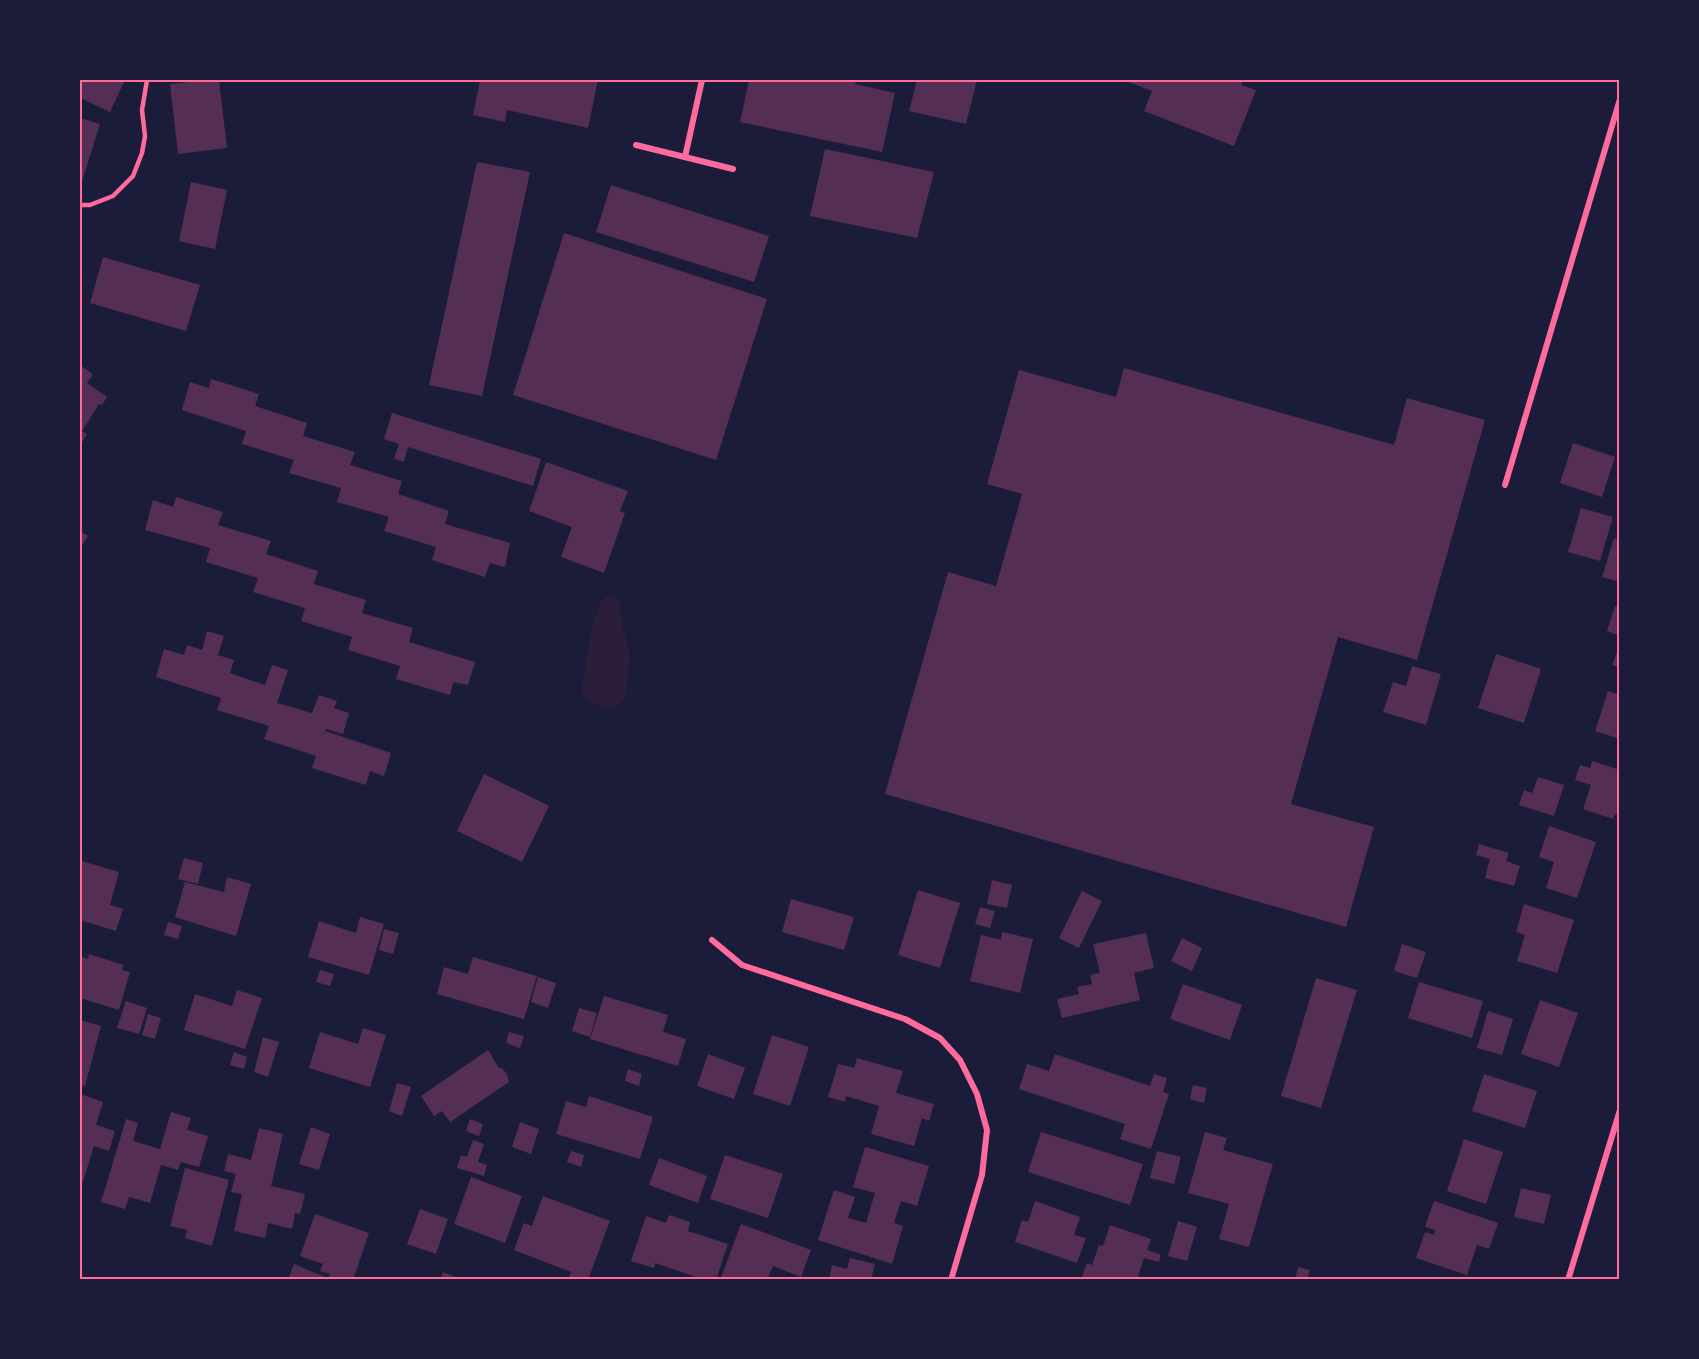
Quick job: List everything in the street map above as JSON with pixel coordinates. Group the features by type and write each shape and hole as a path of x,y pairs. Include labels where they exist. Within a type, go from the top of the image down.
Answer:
{"street":[{"path":"686,156 702,80"},
{"path":"1505,485 1620,99"},
{"path":"636,145 733,169"},
{"path":"712,940 742,965 905,1019 940,1038 960,1060 977,1094 987,1130 982,1175 951,1280"},
{"path":"1568,1280 1620,1110"}],"lane":[{"path":"80,205 90,205 112,196 133,176 142,153 145,136 142,110 147,80"}],"shaded area":[{"path":"609,595 619,599 630,655 626,698 615,706 606,708 585,699 581,690 591,630 601,601"}],"building":[{"path":"80,80 125,80 110,112 80,98"},
{"path":"219,80 227,148 178,154 170,84"},
{"path":"480,80 598,80 588,128 507,110 505,122 473,115"},
{"path":"749,80 856,80 855,84 895,93 882,152 740,122"},
{"path":"917,80 977,80 966,124 909,111"},
{"path":"1123,80 1244,80 1241,85 1256,90 1234,146 1144,111 1152,91"},
{"path":"80,118 100,124 80,188"},
{"path":"825,149 934,172 917,238 810,216"},
{"path":"477,162 530,172 482,396 429,385"},
{"path":"191,182 227,190 215,249 179,241"},
{"path":"611,185 769,236 754,282 596,232"},
{"path":"564,233 767,299 716,460 513,395"},
{"path":"103,257 200,285 186,331 90,303"},
{"path":"80,365 93,374 87,383 107,397 102,405 99,404 82,431 87,434 80,446"},
{"path":"1124,368 1394,445 1407,398 1485,420 1417,660 1338,637 1291,804 1374,827 1346,927 885,794 948,572 996,586 1022,494 987,484 1019,370 1116,397"},
{"path":"211,379 259,394 255,406 307,423 303,436 355,452 350,465 402,481 398,494 449,511 445,524 510,543 505,567 490,563 485,577 432,560 436,547 384,531 389,517 337,502 341,488 289,473 294,460 242,444 246,431 182,410 190,382 209,388"},
{"path":"392,413 541,459 533,486 408,447 404,462 394,459 399,444 384,439"},
{"path":"1573,443 1615,457 1602,497 1560,483"},
{"path":"546,462 628,491 620,511 625,513 604,573 561,557 572,527 529,511"},
{"path":"176,497 223,512 218,525 271,541 266,554 318,571 314,584 366,600 362,613 413,628 409,642 475,662 468,685 453,682 450,695 396,679 400,666 348,650 352,637 301,621 305,608 253,592 258,578 206,562 210,548 145,530 153,500 173,507"},
{"path":"1581,508 1613,517 1600,561 1568,552"},
{"path":"80,531 88,536 80,549"},
{"path":"1614,538 1620,540 1620,582 1602,577"},
{"path":"1615,606 1620,607 1620,636 1607,631"},
{"path":"207,631 224,636 218,655 234,660 230,673 265,685 272,665 288,670 277,703 312,713 319,695 337,701 334,708 349,713 343,734 326,729 325,731 391,753 384,776 370,771 366,785 312,768 316,756 264,739 269,726 217,710 221,698 156,677 164,649 184,655 187,645 202,650"},
{"path":"1620,645 1620,668 1612,665"},
{"path":"1496,654 1541,669 1524,723 1478,708"},
{"path":"1412,666 1441,674 1426,725 1383,712 1393,682 1406,686"},
{"path":"1608,691 1620,695 1620,739 1595,731"},
{"path":"1592,761 1620,770 1620,815 1615,814 1613,819 1583,809 1591,785 1575,780 1580,765 1590,768"},
{"path":"484,774 549,806 522,862 457,831"},
{"path":"1538,777 1564,785 1554,816 1519,805 1524,790 1532,793"},
{"path":"1549,826 1596,842 1577,898 1546,888 1554,862 1539,857"},
{"path":"1479,844 1509,853 1506,861 1520,866 1514,886 1485,878 1490,859 1476,855"},
{"path":"184,858 203,863 198,884 178,879"},
{"path":"82,861 119,872 110,905 123,909 116,931 80,920"},
{"path":"227,877 251,884 236,936 175,917 185,882 224,892"},
{"path":"992,880 1012,885 1007,908 987,904"},
{"path":"918,890 960,903 940,968 898,955"},
{"path":"1082,891 1102,901 1079,948 1059,938"},
{"path":"791,899 854,917 844,950 782,932"},
{"path":"1524,904 1574,920 1557,973 1517,961 1525,935 1516,932"},
{"path":"980,907 995,911 990,928 975,924"},
{"path":"360,917 384,924 369,975 308,957 319,921 356,933"},
{"path":"168,922 182,926 178,939 164,935"},
{"path":"384,929 399,933 393,954 379,950"},
{"path":"1002,932 1033,939 1020,993 970,981 981,935 1001,940"},
{"path":"1146,933 1154,968 1134,973 1140,1000 1062,1018 1057,999 1079,994 1077,987 1092,984 1090,975 1100,973 1093,944"},
{"path":"1182,938 1202,948 1192,971 1171,961"},
{"path":"1402,944 1426,952 1417,978 1394,971"},
{"path":"89,954 123,965 122,970 130,972 119,1010 80,998 80,956 88,959"},
{"path":"473,957 537,976 524,1019 437,994 444,967 468,974"},
{"path":"320,970 334,974 330,986 316,982"},
{"path":"538,977 556,983 548,1008 531,1002"},
{"path":"1316,978 1357,990 1321,1108 1281,1096"},
{"path":"1419,982 1483,1001 1472,1038 1408,1018"},
{"path":"1183,984 1242,1005 1230,1040 1170,1019"},
{"path":"237,990 262,998 245,1049 184,1030 195,994 232,1006"},
{"path":"604,996 668,1015 663,1032 686,1039 678,1066 590,1039"},
{"path":"1540,1000 1578,1013 1559,1067 1521,1054"},
{"path":"126,1001 147,1008 139,1034 117,1028"},
{"path":"579,1008 597,1013 590,1037 572,1031"},
{"path":"1488,1011 1513,1019 1502,1055 1477,1048"},
{"path":"148,1014 161,1018 155,1039 142,1035"},
{"path":"80,1020 101,1026 85,1086 80,1085"},
{"path":"363,1028 386,1035 370,1087 309,1068 320,1032 358,1044"},
{"path":"509,1032 524,1036 520,1048 506,1043"},
{"path":"772,1035 809,1047 790,1106 753,1094"},
{"path":"263,1037 279,1042 268,1077 254,1072"},
{"path":"488,1050 499,1068 507,1074 509,1082 450,1122 442,1111 434,1116 421,1096"},
{"path":"234,1052 247,1057 244,1069 230,1065"},
{"path":"708,1054 745,1068 734,1099 697,1086"},
{"path":"1055,1054 1150,1086 1154,1074 1167,1078 1163,1092 1169,1094 1151,1149 1120,1139 1125,1124 1019,1089 1027,1064 1049,1071"},
{"path":"857,1058 903,1071 896,1093 934,1104 929,1121 922,1118 914,1146 871,1134 879,1106 846,1096 845,1102 828,1097 838,1064 854,1068"},
{"path":"628,1069 642,1074 639,1086 625,1081"},
{"path":"1484,1074 1537,1091 1525,1128 1472,1111"},
{"path":"397,1083 411,1087 402,1116 389,1111"},
{"path":"1193,1085 1207,1088 1204,1103 1190,1099"},
{"path":"80,1094 103,1102 96,1125 115,1131 109,1151 94,1146 80,1191"},
{"path":"589,1096 653,1117 640,1159 556,1134 566,1101 586,1107"},
{"path":"171,1112 191,1118 187,1130 208,1136 199,1167 181,1162 178,1170 161,1165 150,1203 129,1197 125,1209 101,1202 126,1119 138,1123 133,1141 160,1149"},
{"path":"470,1119 483,1124 479,1136 466,1131"},
{"path":"520,1122 539,1129 531,1154 512,1147"},
{"path":"311,1127 330,1134 319,1170 299,1164"},
{"path":"259,1128 283,1134 271,1186 305,1194 300,1214 295,1213 292,1229 268,1223 265,1238 234,1231 242,1194 231,1192 236,1174 224,1171 228,1154 251,1160"},
{"path":"1041,1132 1143,1164 1130,1205 1028,1172"},
{"path":"1205,1132 1227,1138 1223,1150 1273,1164 1249,1247 1219,1239 1229,1204 1188,1193"},
{"path":"1464,1139 1503,1152 1486,1204 1447,1191"},
{"path":"473,1140 484,1144 478,1162 487,1165 484,1176 457,1168 461,1155 467,1157"},
{"path":"865,1147 929,1166 917,1206 901,1201 894,1223 903,1226 892,1264 818,1240 834,1190 855,1197 848,1218 866,1223 875,1193 853,1187"},
{"path":"571,1151 584,1155 581,1167 567,1162"},
{"path":"1157,1151 1181,1157 1174,1184 1150,1178"},
{"path":"725,1155 783,1174 768,1218 710,1199"},
{"path":"659,1158 707,1176 698,1203 649,1185"},
{"path":"185,1168 229,1180 212,1246 185,1238 187,1230 170,1226"},
{"path":"471,1177 522,1196 505,1243 454,1224"},
{"path":"1521,1188 1551,1195 1544,1224 1514,1217"},
{"path":"543,1196 610,1221 589,1277 595,1280 568,1280 571,1272 514,1250 524,1223 532,1226"},
{"path":"1035,1201 1080,1217 1074,1235 1086,1238 1077,1263 1015,1242 1022,1220 1028,1222"},
{"path":"1434,1201 1498,1223 1489,1249 1477,1245 1467,1275 1416,1258 1425,1232 1434,1235 1435,1230 1425,1227"},
{"path":"420,1209 448,1219 436,1254 407,1244"},
{"path":"315,1214 369,1233 353,1280 328,1280 330,1274 320,1271 323,1264 300,1256"},
{"path":"669,1215 690,1222 688,1231 728,1244 716,1280 705,1280 655,1263 654,1268 631,1261 646,1216 666,1223"},
{"path":"1178,1221 1197,1227 1187,1261 1168,1256"},
{"path":"741,1224 811,1250 801,1277 773,1266 767,1280 720,1280"},
{"path":"1110,1225 1151,1239 1147,1250 1161,1255 1159,1262 1144,1258 1138,1276 1147,1280 1081,1280 1087,1263 1092,1265 1099,1245 1103,1246"},
{"path":"850,1258 875,1264 871,1280 829,1280 832,1265 847,1269"},
{"path":"294,1264 325,1277 324,1280 288,1280"},
{"path":"1298,1267 1310,1270 1307,1280 1295,1280"},
{"path":"443,1272 461,1279 461,1280 440,1280"}]}
